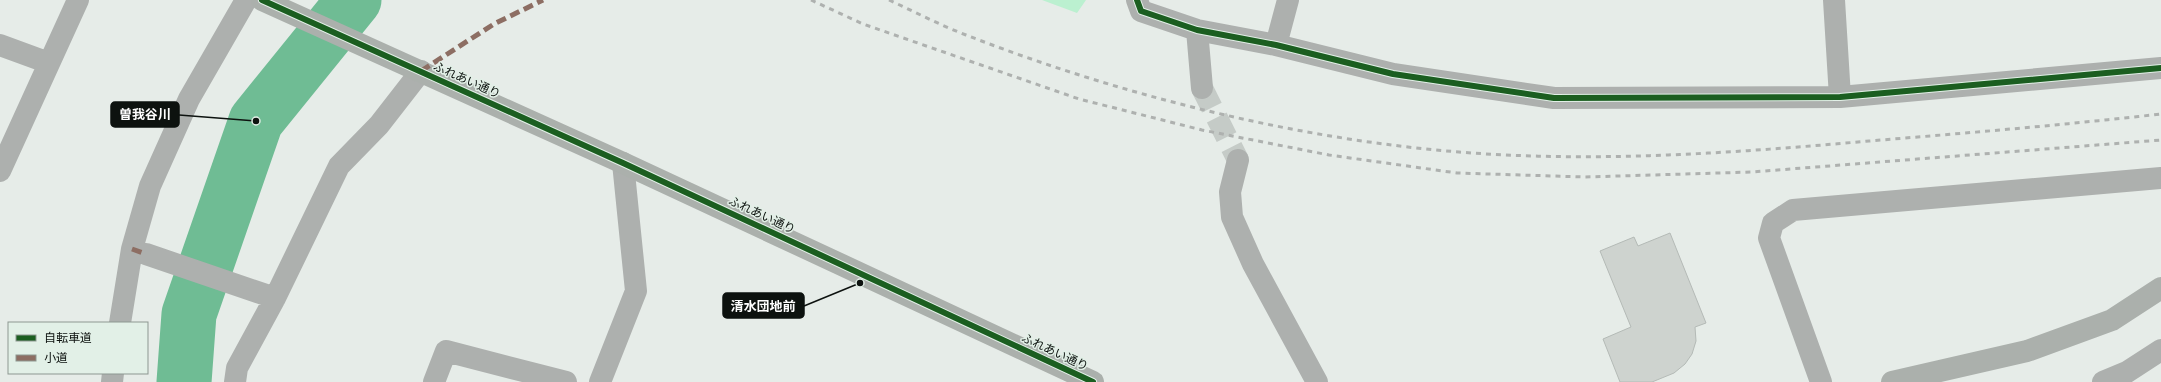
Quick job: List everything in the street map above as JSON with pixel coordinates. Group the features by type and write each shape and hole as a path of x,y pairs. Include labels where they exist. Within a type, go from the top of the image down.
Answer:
{"street":[{"path":"0,171 78,0"},
{"path":"120,322 132,249 150,186 189,100 246,0"},
{"name":"ふれあい通り","path":"262,0 623,163 1093,382"},
{"path":"1137,0 1141,11 1197,30 1276,45 1393,74 1554,98 1840,97 2161,68"},
{"path":"1276,45 1288,0"},
{"path":"1834,0 1840,97"},
{"path":"1197,30 1202,88"},
{"path":"0,45 49,63"},
{"path":"235,382 237,368 275,298 339,166 379,126 421,71"},
{"path":"1238,160 1230,192 1232,217 1253,264 1317,382"},
{"path":"600,382 636,291 623,163"},
{"path":"1821,382 1769,238 1773,223 1793,210 2161,178"},
{"path":"146,254 275,298"},
{"path":"1892,382 2026,351 2112,320 2161,288"},
{"path":"2103,382 2127,372 2161,350"},
{"path":"434,382 446,351 566,382"}],"green space":[{"path":"1042,0 1086,0 1077,13"}],"building":[{"path":"1670,233 1706,323 1695,327 1696,341 1692,354 1685,364 1674,373 1652,382 1620,382 1603,339 1631,327 1600,251 1634,237 1638,246"}],"waterway":[{"path":"184,382 189,314 256,121 354,0"}],"tunnel":[{"path":"1202,88 1238,160"}],"railway":[{"path":"811,0 863,24 1079,99 1202,130 1329,155 1457,173 1585,177 1752,172 2161,140"},
{"path":"889,0 956,31 1025,57 1146,95 1209,111 1334,137 1397,146 1459,152 1562,157 1613,157 1716,153 1979,132 2161,114"}],"marked path":[{"path":"421,71 494,24 543,0"},
{"path":"132,249 146,254"}],"cycle path":[{"path":"262,0 623,163 1093,382"},
{"path":"1137,0 1141,11 1197,30 1276,45 1393,74 1554,98 1840,97 2161,68"}],"place":[{"name":"曽我谷川","path":"256,121"},
{"name":"清水団地前","path":"860,283"}]}
